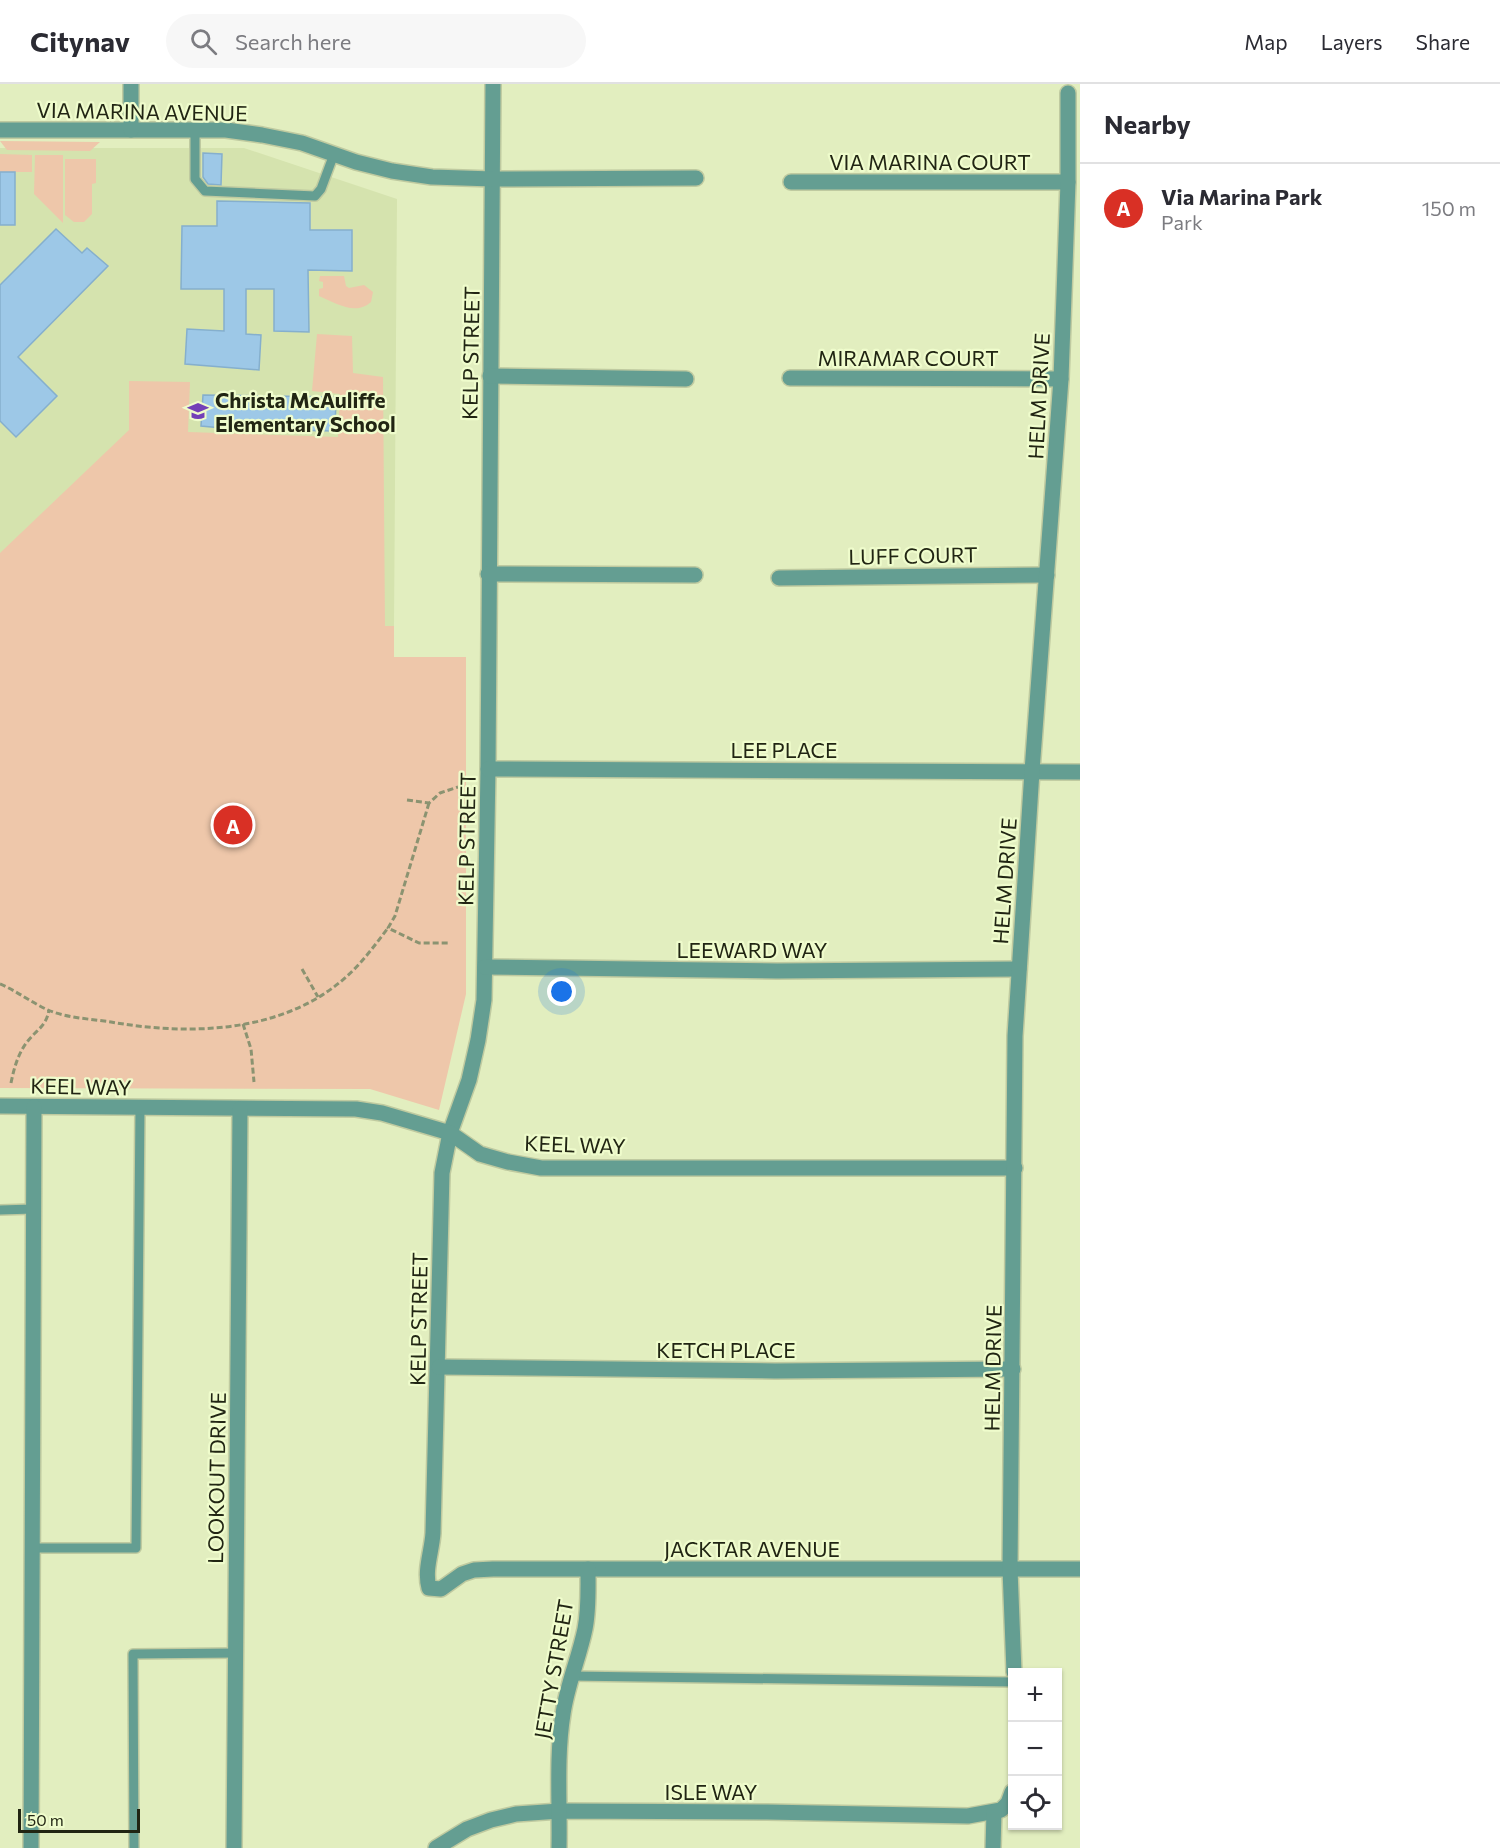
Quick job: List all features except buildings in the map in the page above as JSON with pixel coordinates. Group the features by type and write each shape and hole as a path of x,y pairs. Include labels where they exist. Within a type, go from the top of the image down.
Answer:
{"street":[{"path":"131,84 131,130"},
{"name":"KELP STREET","path":"429,1588 426,1577 432,1541 439,1366 441,1192 450,1133 478,1041 484,1000 494,84"},
{"name":"HELM DRIVE","path":"1014,1668 1010,1569 1015,1036 1061,379 1068,182 1068,93"},
{"name":"VIA MARINA AVENUE","path":"0,130 226,130 303,143 392,171 432,177 493,179"},
{"path":"493,179 696,178"},
{"name":"VIA MARINA COURT","path":"791,182 1068,182"},
{"path":"490,376 686,379"},
{"name":"MIRAMAR COURT","path":"790,378 1061,379"},
{"path":"488,574 695,575"},
{"name":"LUFF COURT","path":"779,578 1047,575"},
{"name":"LEE PLACE","path":"488,769 1080,772"},
{"name":"LEEWARD WAY","path":"485,968 777,971 1019,969"},
{"name":"KEEL WAY","path":"0,1106 356,1109 382,1113 450,1133 480,1154 541,1168 1015,1168"},
{"path":"31,1848 34,1107"},
{"name":"LOOKOUT DRIVE","path":"234,1848 240,1109"},
{"name":"KETCH PLACE","path":"439,1366 775,1371 1013,1369"},
{"name":"JETTY STREET","path":"560,1848 560,1743 563,1713 588,1608 588,1569"},
{"name":"JACKTAR AVENUE","path":"429,1588 441,1589 462,1574 474,1570 1080,1569"},
{"path":"993,1848 994,1812 1001,1810 1008,1803"},
{"name":"ISLE WAY","path":"436,1848 467,1829 491,1820 516,1814 560,1811 968,1816 994,1812"}],"lane":[{"path":"195,130 195,179 205,191 315,196 321,189 334,154"},
{"path":"32,1548 136,1548 140,1108"},
{"path":"0,1210 33,1209"},
{"path":"134,1848 133,1654 236,1653"},
{"path":"570,1676 1008,1682"}],"path":[{"path":"0,984 49,1010 131,1026 173,1029 221,1028 270,1020 293,1012 346,978 388,928 395,916 429,803 440,793 458,788"},
{"path":"407,800 429,803"},
{"path":"388,928 419,944 449,944"},
{"path":"302,969 318,997"},
{"path":"11,1083 14,1065 26,1043 47,1022 49,1010"},
{"path":"243,1024 251,1049 254,1082"}],"shaded area":[{"path":"0,141 100,142 90,151 7,150"},
{"name":"Christa McAuliffe Elementary School","path":"0,148 244,148 397,199 394,626 0,624"},
{"path":"0,154 32,155 32,172 0,172"},
{"path":"35,155 63,155 63,223 34,194"},
{"path":"65,159 96,159 96,183 92,184 92,214 84,222 74,222 65,215"},
{"path":"320,276 344,276 346,286 349,288 364,285 373,292 371,302 359,308 352,308 319,296 319,289 323,288 323,282 319,281"},
{"path":"317,334 352,336 353,373 383,377 385,626 394,626 394,657 466,657 466,994 439,1110 370,1089 0,1088 0,553 129,430 129,381 190,382 188,432 338,437 340,394 312,391"}],"place":[{"name":"Christa McAuliffe Elementary School","path":"198,411"},
{"name":"Via Marina Park","path":"233,825"}]}
